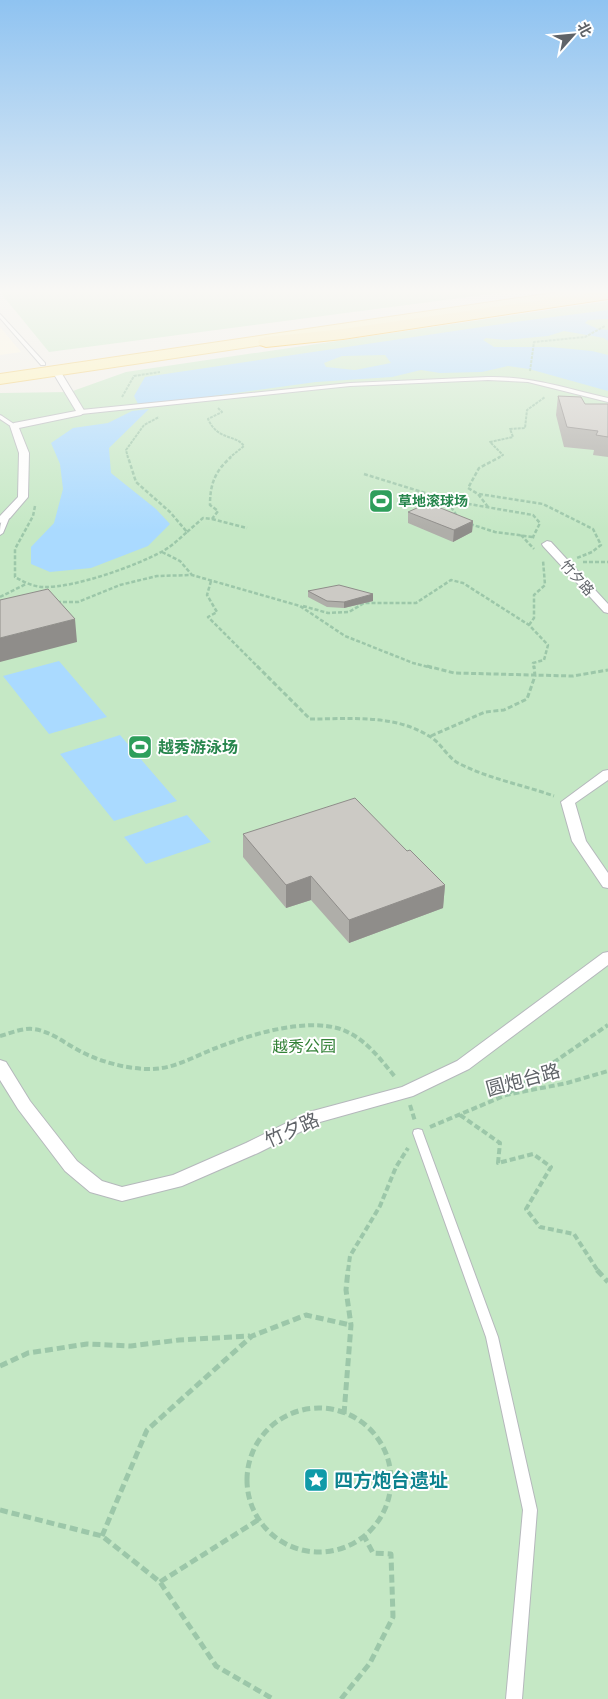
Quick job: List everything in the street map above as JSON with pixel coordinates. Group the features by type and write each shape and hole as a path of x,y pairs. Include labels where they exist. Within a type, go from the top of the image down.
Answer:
{"main road":[{"path":"0,379 32,371"}],"street":[{"path":"4,518 23,497 24,453 14,426 81,412 53,371"},
{"name":"竹夕路","path":"547,544 608,610"},
{"path":"608,774 568,802 579,841 608,884"},
{"name":"竹夕路","path":"0,1066 24,1106 71,1166 96,1188 122,1194 176,1181 252,1148 315,1117 407,1092 463,1065 608,957"}],"lane":[{"path":"81,412 356,383 514,379 544,383 562,390 608,400"},
{"path":"0,417 14,426"},
{"path":"0,533 4,518"},
{"path":"418,1133 492,1338 530,1510 514,1699"}],"path":[{"path":"488,507 478,494 468,488 479,468 488,461 502,455 490,442 513,437 510,429 525,428 527,410 551,393"},
{"path":"187,532 170,512 136,482 126,450 144,425 188,402 194,407 215,403 222,412 208,419 211,427 222,437 241,442 244,446 224,461 212,478 210,505 218,511 212,519"},
{"path":"364,474 452,501 533,515 540,523 533,537"},
{"path":"478,494 543,504 592,529 601,545 592,552 564,563"},
{"path":"452,501 451,507 457,516 471,525 495,532 533,537 547,544"},
{"path":"36,502 33,516 15,549 15,577 27,584 45,587 68,584 139,562 162,552 203,518 247,528"},
{"path":"520,535 536,552"},
{"path":"162,552 180,561 192,575"},
{"path":"529,625 534,618 534,595 545,586 542,558"},
{"path":"564,563 608,562"},
{"path":"51,602 78,602 120,585 158,576 192,575 328,613 349,612 364,603 416,603 451,580 463,583 529,625 548,645 544,660 533,663 535,676 527,699 504,710 485,712 431,736"},
{"path":"211,581 207,595 217,612 208,617 310,719 370,719 407,724 431,736 457,763 488,777 528,786 568,802"},
{"path":"0,597 27,584"},
{"path":"300,606 345,636 413,663 454,673 573,676 608,670"},
{"path":"506,1095 608,1025"},
{"path":"0,1036 17,1031 36,1029 50,1034 82,1052 123,1066 156,1069 180,1064 213,1049 250,1036 289,1028 328,1026 342,1030 360,1040 375,1054 407,1092 418,1133 396,1167 380,1206 350,1256 346,1290 350,1325 344,1414"},
{"name":"圆炮台路","path":"418,1133 506,1095 608,1071"},
{"path":"460,1115 500,1143 498,1163 533,1154 551,1167 526,1210 540,1228 574,1234 594,1266 608,1282"},
{"path":"0,1366 28,1353 87,1344 131,1346 179,1340 252,1336 306,1315 350,1325"},
{"path":"102,1536 147,1430 252,1336"},
{"path":"321,1410 344,1414 363,1425 378,1439 389,1458 393,1479 390,1501 380,1520 364,1536 347,1545 328,1550 308,1550 288,1544 272,1534 258,1520 248,1500 244,1477 249,1455 261,1436 278,1421 298,1412 321,1410"},
{"path":"0,1510 102,1536 160,1582 216,1666 273,1699"},
{"path":"160,1582 258,1520"},
{"path":"341,1699 370,1663 392,1617 391,1554 373,1553 364,1536"}],"green space":[{"name":"越秀公园","path":"608,371 608,1699 0,1699 0,393 70,392 126,372"}],"water":[{"path":"183,371 416,371 392,377 316,382 139,406 134,396 145,377"},
{"path":"429,371 485,371 482,372 440,373"},
{"path":"537,371 608,371 608,391"},
{"path":"149,409 109,448 111,473 156,509 170,524 148,546 91,568 50,572 31,564 31,547 54,523 63,489 60,464 51,443 73,428 108,423 132,411"},
{"path":"59,661 107,717 49,734 3,676"},
{"path":"120,735 177,801 114,821 60,754"},
{"path":"187,815 211,842 146,864 124,837"}],"building":[{"path":"558,396 581,397 585,404 608,404 608,437 596,435 598,431 567,427"},
{"path":"428,503 473,521 454,530 408,512"},
{"path":"339,585 373,594 344,602 327,601 308,591"},
{"path":"48,589 75,619 0,638 0,600"},
{"path":"355,798 407,851 410,850 445,885 349,920 311,876 286,885 243,834"}],"place":[{"name":"草地滚球场","path":"381,501"},
{"name":"越秀游泳场","path":"140,747"},
{"name":"四方炮台遗址","path":"316,1480"}]}
